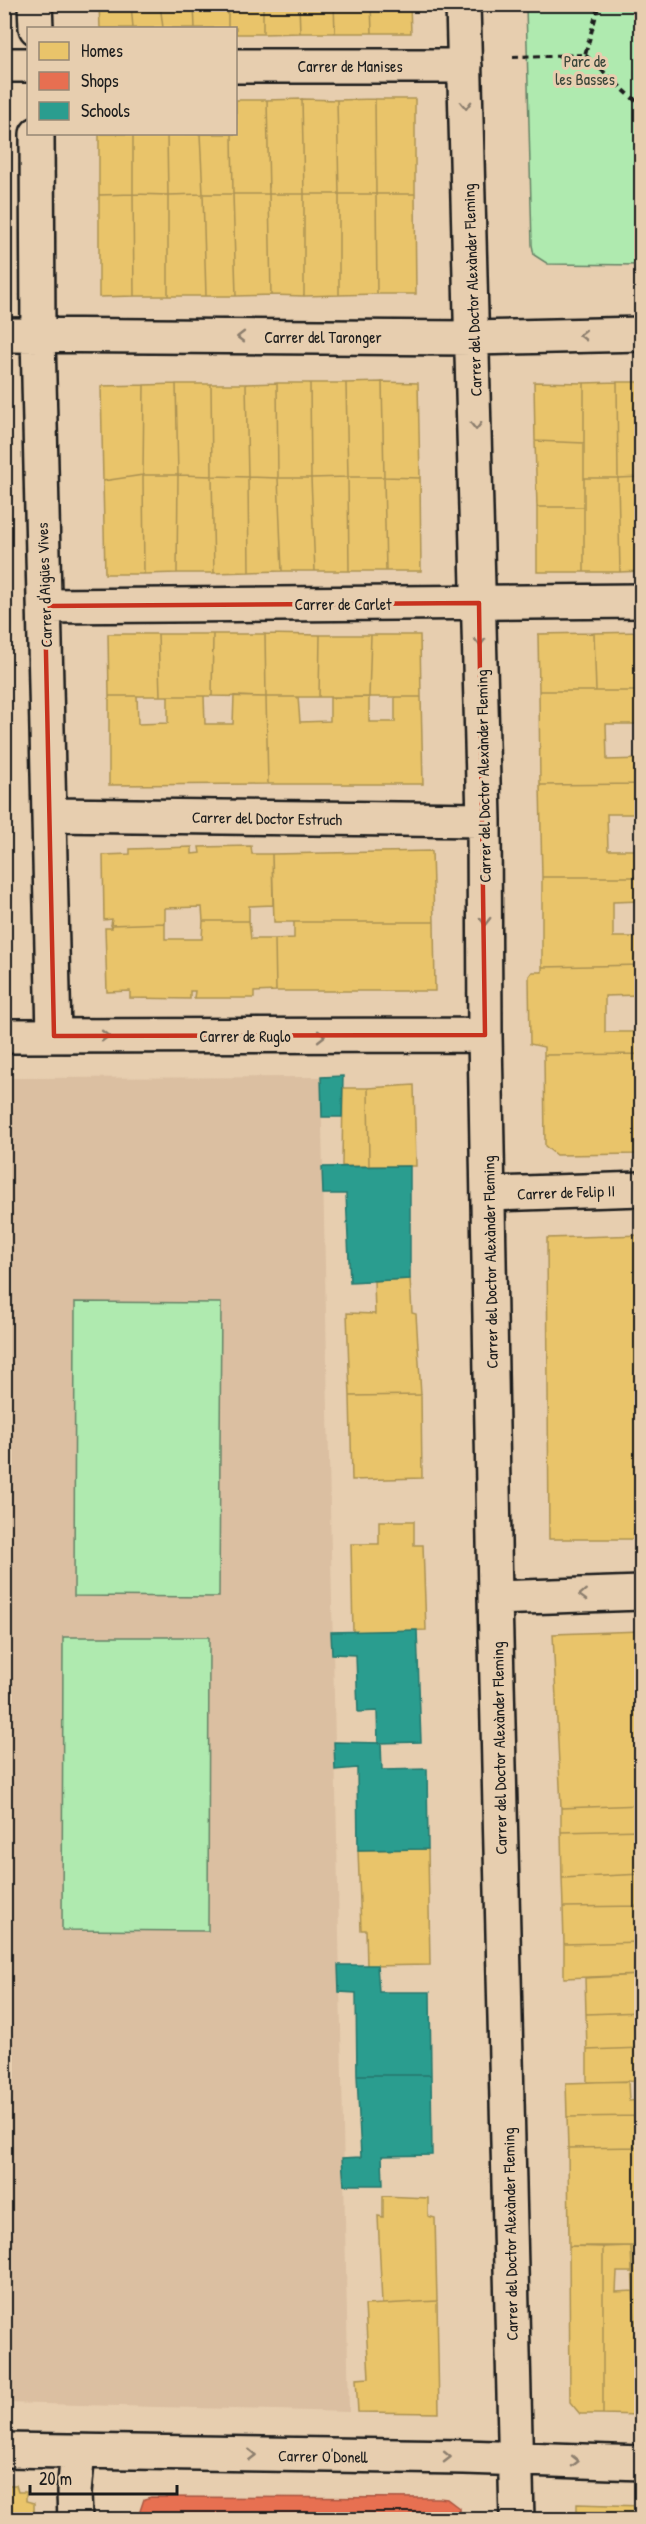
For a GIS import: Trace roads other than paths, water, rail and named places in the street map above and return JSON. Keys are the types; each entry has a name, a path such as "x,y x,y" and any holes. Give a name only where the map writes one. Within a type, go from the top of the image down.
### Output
{"street":[{"path":"35,4 36,27"},
{"name":"Carrer del Doctor Alexànder Fleming","path":"463,4 484,820 485,1035 490,1194 495,1598 517,2520"},
{"path":"4,65 27,65"},
{"name":"Carrer de Manises","path":"237,66 465,66"},
{"name":"Carrer d'Aigües Vives","path":"37,135 38,336 54,1036"},
{"name":"Carrer del Taronger","path":"4,335 472,338 642,334"},
{"name":"Carrer de Carlet","path":"45,606 642,601"},
{"name":"Carrer del Doctor Estruch","path":"50,815 484,820"},
{"name":"Carrer de Ruglo","path":"4,1036 485,1035"},
{"name":"Carrer de Felip II","path":"490,1194 642,1189"},
{"path":"495,1598 642,1593"},
{"name":"Carrer O'Donell","path":"4,2451 642,2463"},
{"path":"75,2520 74,2492 78,2453"}],"park label":[{"name":"Parc de les Basses","path":"585,70"}]}
